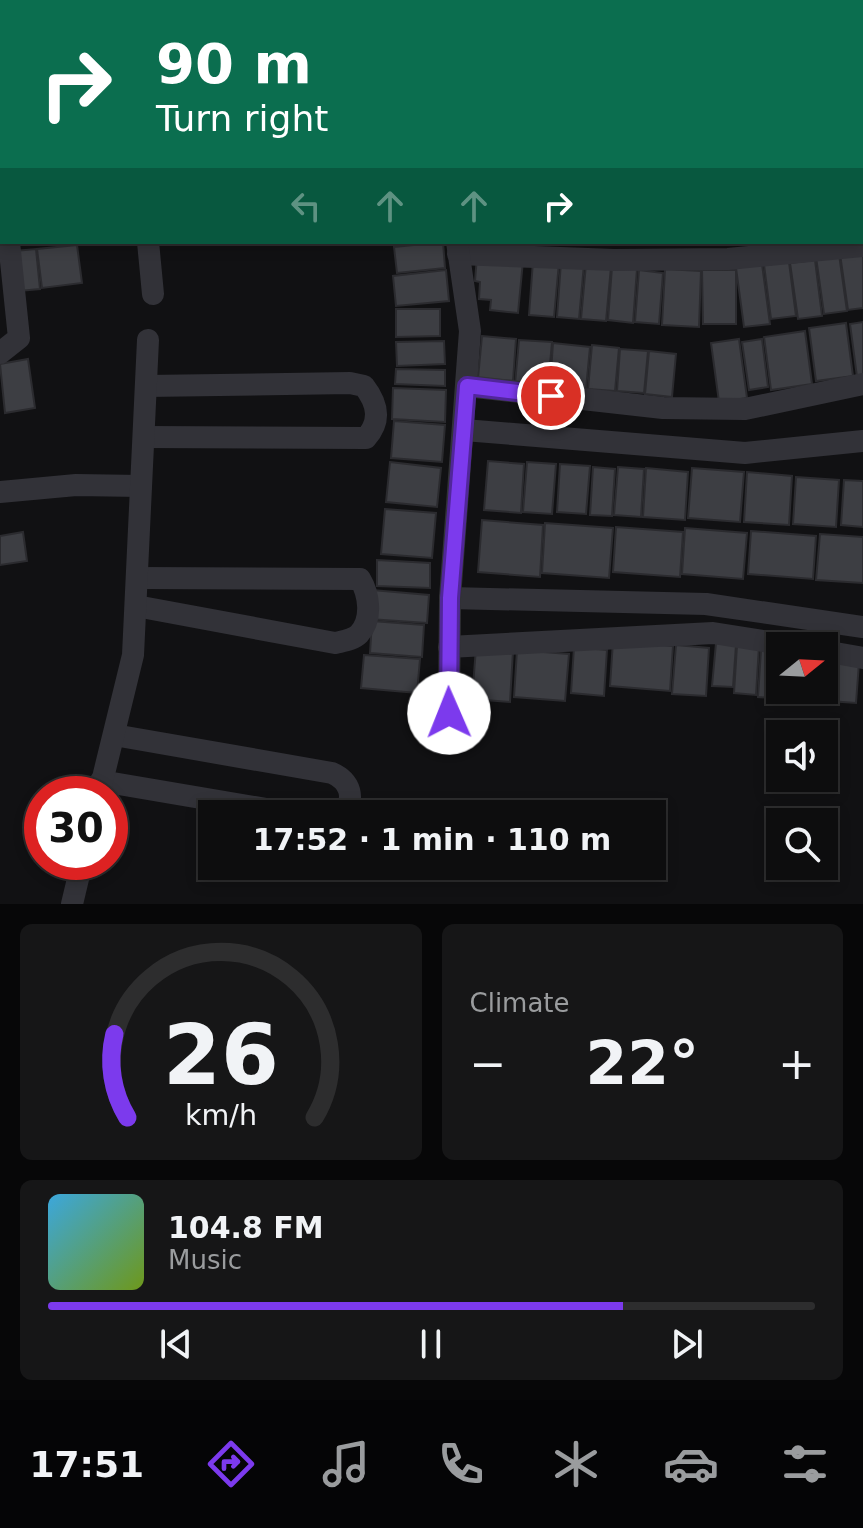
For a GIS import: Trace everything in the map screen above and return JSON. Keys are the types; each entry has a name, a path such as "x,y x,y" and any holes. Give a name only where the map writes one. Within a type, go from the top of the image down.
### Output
{"street":[{"path":"0,353 19,338 9,244"},
{"path":"148,244 153,294"},
{"path":"449,713 450,598 470,331 458,248 614,260 728,259 825,246 863,246"},
{"path":"103,776 133,655 148,340"},
{"path":"144,437 366,438 374,429 378,416 372,396 364,386 350,383 146,386"},
{"path":"467,386 663,408 745,409 863,384"},
{"path":"464,430 745,453 863,441"},
{"path":"0,492 76,485 141,486"},
{"path":"136,606 335,643 357,636 364,626 368,610 367,591 360,579 137,578"},
{"path":"450,598 718,605 863,627"},
{"path":"449,647 713,633 766,642"},
{"path":"838,654 863,658"},
{"path":"114,735 332,773 344,778 350,790 350,800"},
{"path":"128,792 198,801"},
{"path":"72,904 78,880"}],"building":[{"path":"443,244 445,268 397,273 394,247"},
{"path":"77,245 82,283 42,288 37,249"},
{"path":"36,249 40,289 19,291 14,251"},
{"path":"863,251 863,308 848,310 840,254"},
{"path":"839,254 847,311 824,314 816,257"},
{"path":"477,256 523,261 518,313 490,310 491,300 479,299 480,282 475,281"},
{"path":"815,260 822,316 798,319 790,263"},
{"path":"533,261 559,263 554,317 529,315"},
{"path":"561,262 584,264 579,319 557,317"},
{"path":"789,262 796,316 771,319 764,265"},
{"path":"586,264 611,267 606,321 581,319"},
{"path":"762,264 770,324 744,327 736,268"},
{"path":"612,267 637,269 633,323 608,320"},
{"path":"665,269 701,271 699,327 662,325"},
{"path":"446,270 449,301 396,306 393,276"},
{"path":"639,270 663,273 659,324 635,322"},
{"path":"702,270 736,270 736,324 703,324"},
{"path":"396,309 440,309 440,336 396,337"},
{"path":"863,322 863,376 857,377 850,324"},
{"path":"846,323 853,376 816,381 809,328"},
{"path":"805,331 812,384 771,390 764,337"},
{"path":"482,336 516,339 513,381 478,378"},
{"path":"739,339 747,398 719,402 711,343"},
{"path":"762,339 768,387 749,390 742,342"},
{"path":"519,340 552,342 548,387 515,384"},
{"path":"444,341 445,364 397,366 396,342"},
{"path":"553,343 590,347 586,389 550,386"},
{"path":"592,345 619,348 615,391 588,389"},
{"path":"620,349 648,351 644,393 617,391"},
{"path":"649,351 676,354 672,397 645,394"},
{"path":"28,359 35,408 5,413 0,364"},
{"path":"396,369 445,370 445,386 395,384"},
{"path":"393,388 446,390 445,422 392,419"},
{"path":"394,421 445,425 442,462 391,458"},
{"path":"488,461 524,464 521,513 484,510"},
{"path":"390,462 441,468 437,507 386,502"},
{"path":"527,462 556,464 552,514 523,512"},
{"path":"560,464 590,466 586,514 557,512"},
{"path":"593,467 615,469 612,516 590,515"},
{"path":"618,467 644,469 641,517 614,515"},
{"path":"646,468 688,472 685,520 643,517"},
{"path":"692,468 744,472 740,522 688,518"},
{"path":"747,472 792,476 789,525 744,522"},
{"path":"796,477 839,480 836,527 793,524"},
{"path":"844,480 863,481 863,527 841,525"},
{"path":"385,509 436,513 432,558 381,554"},
{"path":"482,520 543,525 540,577 478,572"},
{"path":"545,523 613,528 609,578 542,573"},
{"path":"616,527 683,532 680,577 613,572"},
{"path":"685,528 747,533 743,579 682,574"},
{"path":"751,531 816,536 813,579 748,574"},
{"path":"23,532 27,561 0,565 0,536"},
{"path":"820,534 863,537 863,583 816,580"},
{"path":"377,560 430,563 430,588 377,586"},
{"path":"372,590 429,595 427,623 369,619"},
{"path":"372,621 424,625 422,657 370,653"},
{"path":"613,641 673,646 670,691 610,686"},
{"path":"716,643 736,645 733,687 712,686"},
{"path":"676,645 709,648 706,696 672,694"},
{"path":"737,645 759,646 756,695 734,693"},
{"path":"574,647 607,650 604,696 571,693"},
{"path":"476,648 513,651 510,702 472,699"},
{"path":"517,650 569,654 565,701 514,697"},
{"path":"761,650 766,650 766,698 758,697"},
{"path":"364,655 420,659 417,693 361,688"},
{"path":"838,661 859,663 856,703 838,702"}],"route":[{"path":"449,713 450,598 467,386 551,396"}]}
